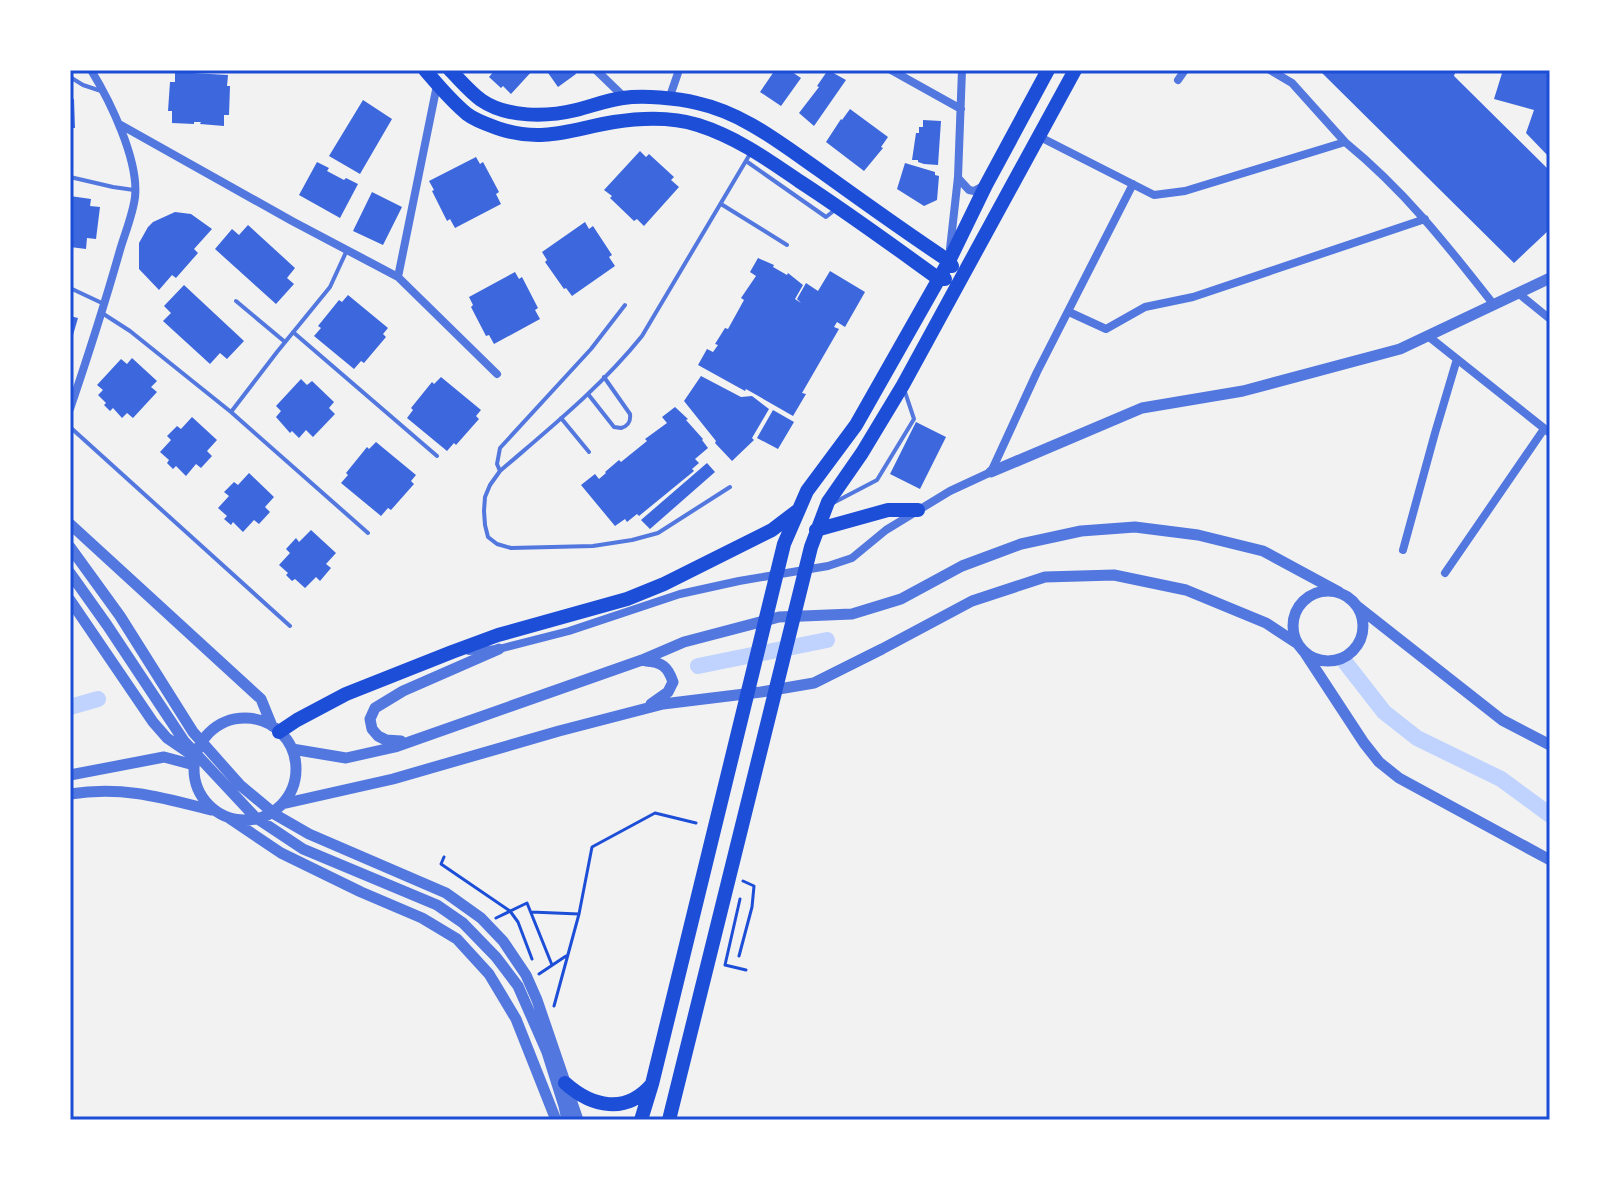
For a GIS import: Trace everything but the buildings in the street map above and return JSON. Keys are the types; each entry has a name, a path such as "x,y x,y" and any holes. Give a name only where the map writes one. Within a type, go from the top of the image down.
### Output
{"main road":[{"path":"425,70 469,116 513,133 540,136 613,122 644,120 697,125 747,146 749,156 838,206 939,279 962,280"},
{"path":"450,70 481,100 516,113 546,114 574,110 625,97 697,103 741,117 949,261 962,280"},
{"path":"641,1120 784,544 797,511 815,480 856,425 939,279 1048,70"},
{"path":"669,1120 816,530 837,487 862,453 903,385 1075,70"},
{"path":"816,530 888,510 918,510"},
{"path":"276,729 346,694 452,652 498,635 640,594 772,530 797,511"},
{"path":"565,1083 575,1092 606,1105 622,1104 643,1095 652,1084"}],"street":[{"path":"70,409 104,308 135,196 129,154 118,123 91,70"},
{"path":"596,70 625,97"},
{"path":"669,99 679,70"},
{"path":"891,70 961,109"},
{"path":"949,261 958,177 962,70"},
{"path":"1178,80 1185,70"},
{"path":"1270,70 1292,83 1345,142 1378,169 1425,219 1494,305"},
{"path":"398,277 437,85"},
{"path":"118,123 398,277 497,374"},
{"path":"1040,137 1154,195 1185,191 1345,142"},
{"path":"958,177 969,190 986,185"},
{"path":"991,472 1037,372 1133,184"},
{"path":"1069,312 1106,329 1145,307 1193,297 1425,219"},
{"path":"409,742 386,740 378,736 372,729 370,719 375,708 403,691 499,649 569,631 680,594 828,566 852,558 886,530 950,491 1142,408 1243,391 1400,349 1550,278"},
{"path":"1518,293 1550,319"},
{"path":"1428,336 1547,431 1445,573"},
{"path":"1403,550 1457,359"},
{"path":"70,524 261,699 276,729"},
{"path":"292,749 346,758 409,742 642,660 684,642 779,617 852,614 901,599 962,566 1021,544 1081,531 1135,527 1198,535 1263,551 1339,592 1502,720 1550,745"},
{"path":"70,547 120,616 193,732 240,785 276,815 309,834 446,893 486,923 503,941 526,975 537,1000 578,1120"},
{"path":"70,573 184,741 255,817 303,849 437,905 479,939 518,986 547,1052 567,1120"},
{"path":"282,804 393,779 663,704 814,683 972,601 1045,577 1114,575 1186,590 1266,623 1315,658 1326,661 1347,655 1361,638 1362,616 1357,606"},
{"path":"1339,592 1327,590 1304,599 1293,621 1293,633 1364,743 1379,762 1399,778 1550,860"},
{"path":"70,600 153,722 195,761"},
{"path":"452,652 499,649"},
{"path":"642,660 660,662 669,671 673,682 668,692 644,709"},
{"path":"215,811 204,801 194,773 201,742 226,721 242,718 259,720 276,729 292,749 296,763 291,792 271,813 243,820 229,818"},
{"path":"70,775 164,757 195,761"},
{"path":"70,794 123,791 154,795 215,811 281,853 422,918 457,939 489,974 516,1019 556,1120"}],"lane":[{"path":"70,77 103,91"},
{"path":"730,487 658,533 632,540 593,546 511,548 497,544 488,537 485,525 485,497 500,471 588,394 642,336 749,156"},
{"path":"70,177 134,190"},
{"path":"721,204 787,245"},
{"path":"231,412 330,287 347,250"},
{"path":"70,288 104,308 231,412 368,533"},
{"path":"236,301 285,342"},
{"path":"500,471 497,464 500,448 591,349 625,305"},
{"path":"293,332 437,456"},
{"path":"588,394 614,427 627,425 630,414 604,377"},
{"path":"826,507 877,480 914,419 903,385"},
{"path":"561,418 589,452"},
{"path":"70,427 290,626"}],"path":[{"path":"554,1008 579,914 592,847 655,813 696,823"},
{"path":"444,857 441,864 510,911 518,922 536,970"},
{"path":"729,874 754,886 752,907 739,956"},
{"path":"741,895 725,965 746,970"},
{"path":"486,923 527,903 552,965"},
{"path":"531,912 579,914"},
{"path":"546,949 551,942"},
{"path":"533,978 567,955"}],"waterway":[{"path":"698,666 827,640"},
{"path":"1345,662 1384,712 1417,738 1501,779 1550,815"},
{"path":"70,707 98,699"}]}
